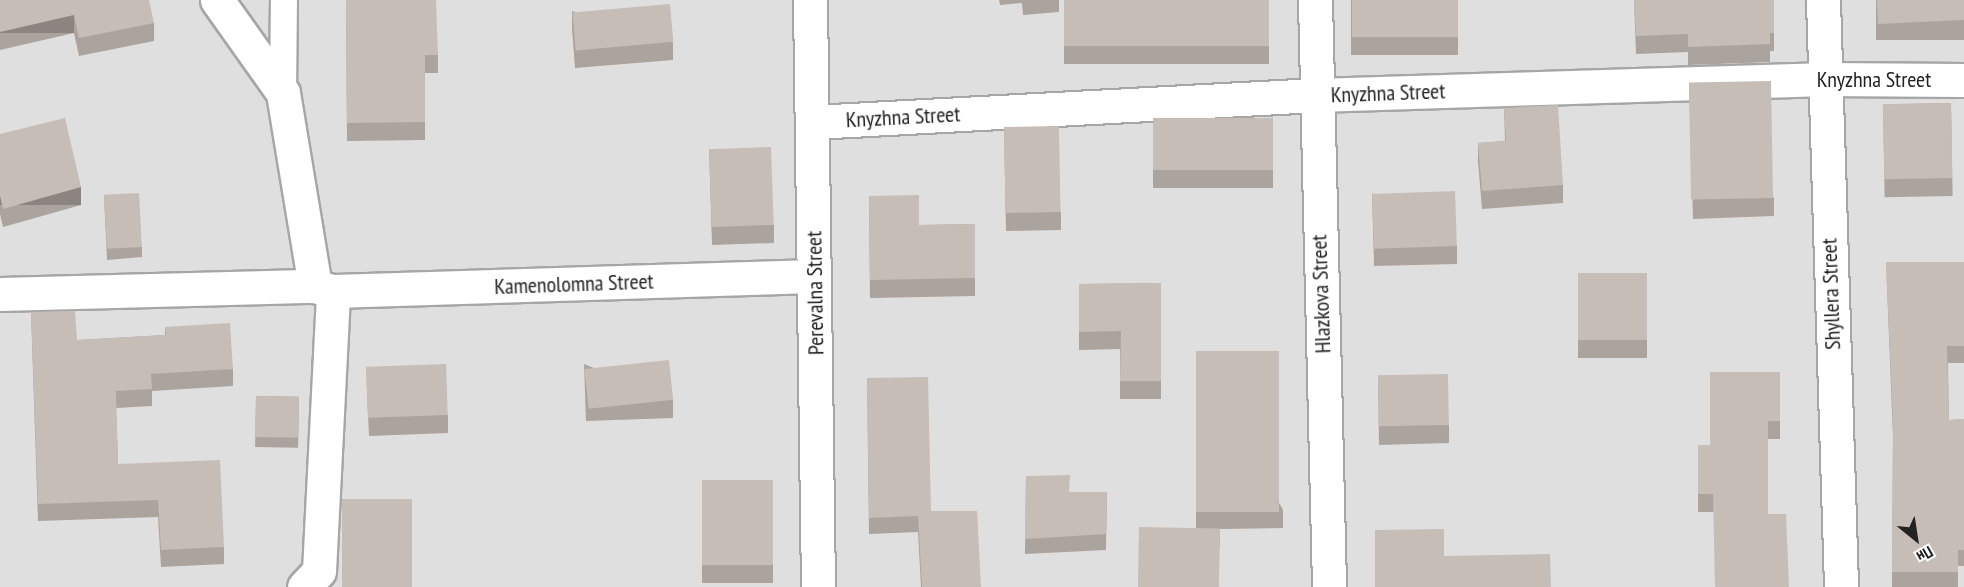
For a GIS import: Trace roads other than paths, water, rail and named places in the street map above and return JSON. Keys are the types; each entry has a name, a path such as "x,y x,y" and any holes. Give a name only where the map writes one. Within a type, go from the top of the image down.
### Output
{"street":[{"path":"217,0 283,93 324,288 319,571 304,587"},
{"name":"Perevalna Street","path":"810,0 818,587"},
{"name":"Hlazkova Street","path":"1315,0 1329,587"},
{"name":"Shyllera Street","path":"1823,0 1841,587"},
{"name":"Knyzhna Street","path":"813,122 1316,95 1824,80 1964,80"},
{"name":"Kamenolomna Street","path":"0,294 814,276"}],"lane":[{"path":"283,93 284,0"}]}
